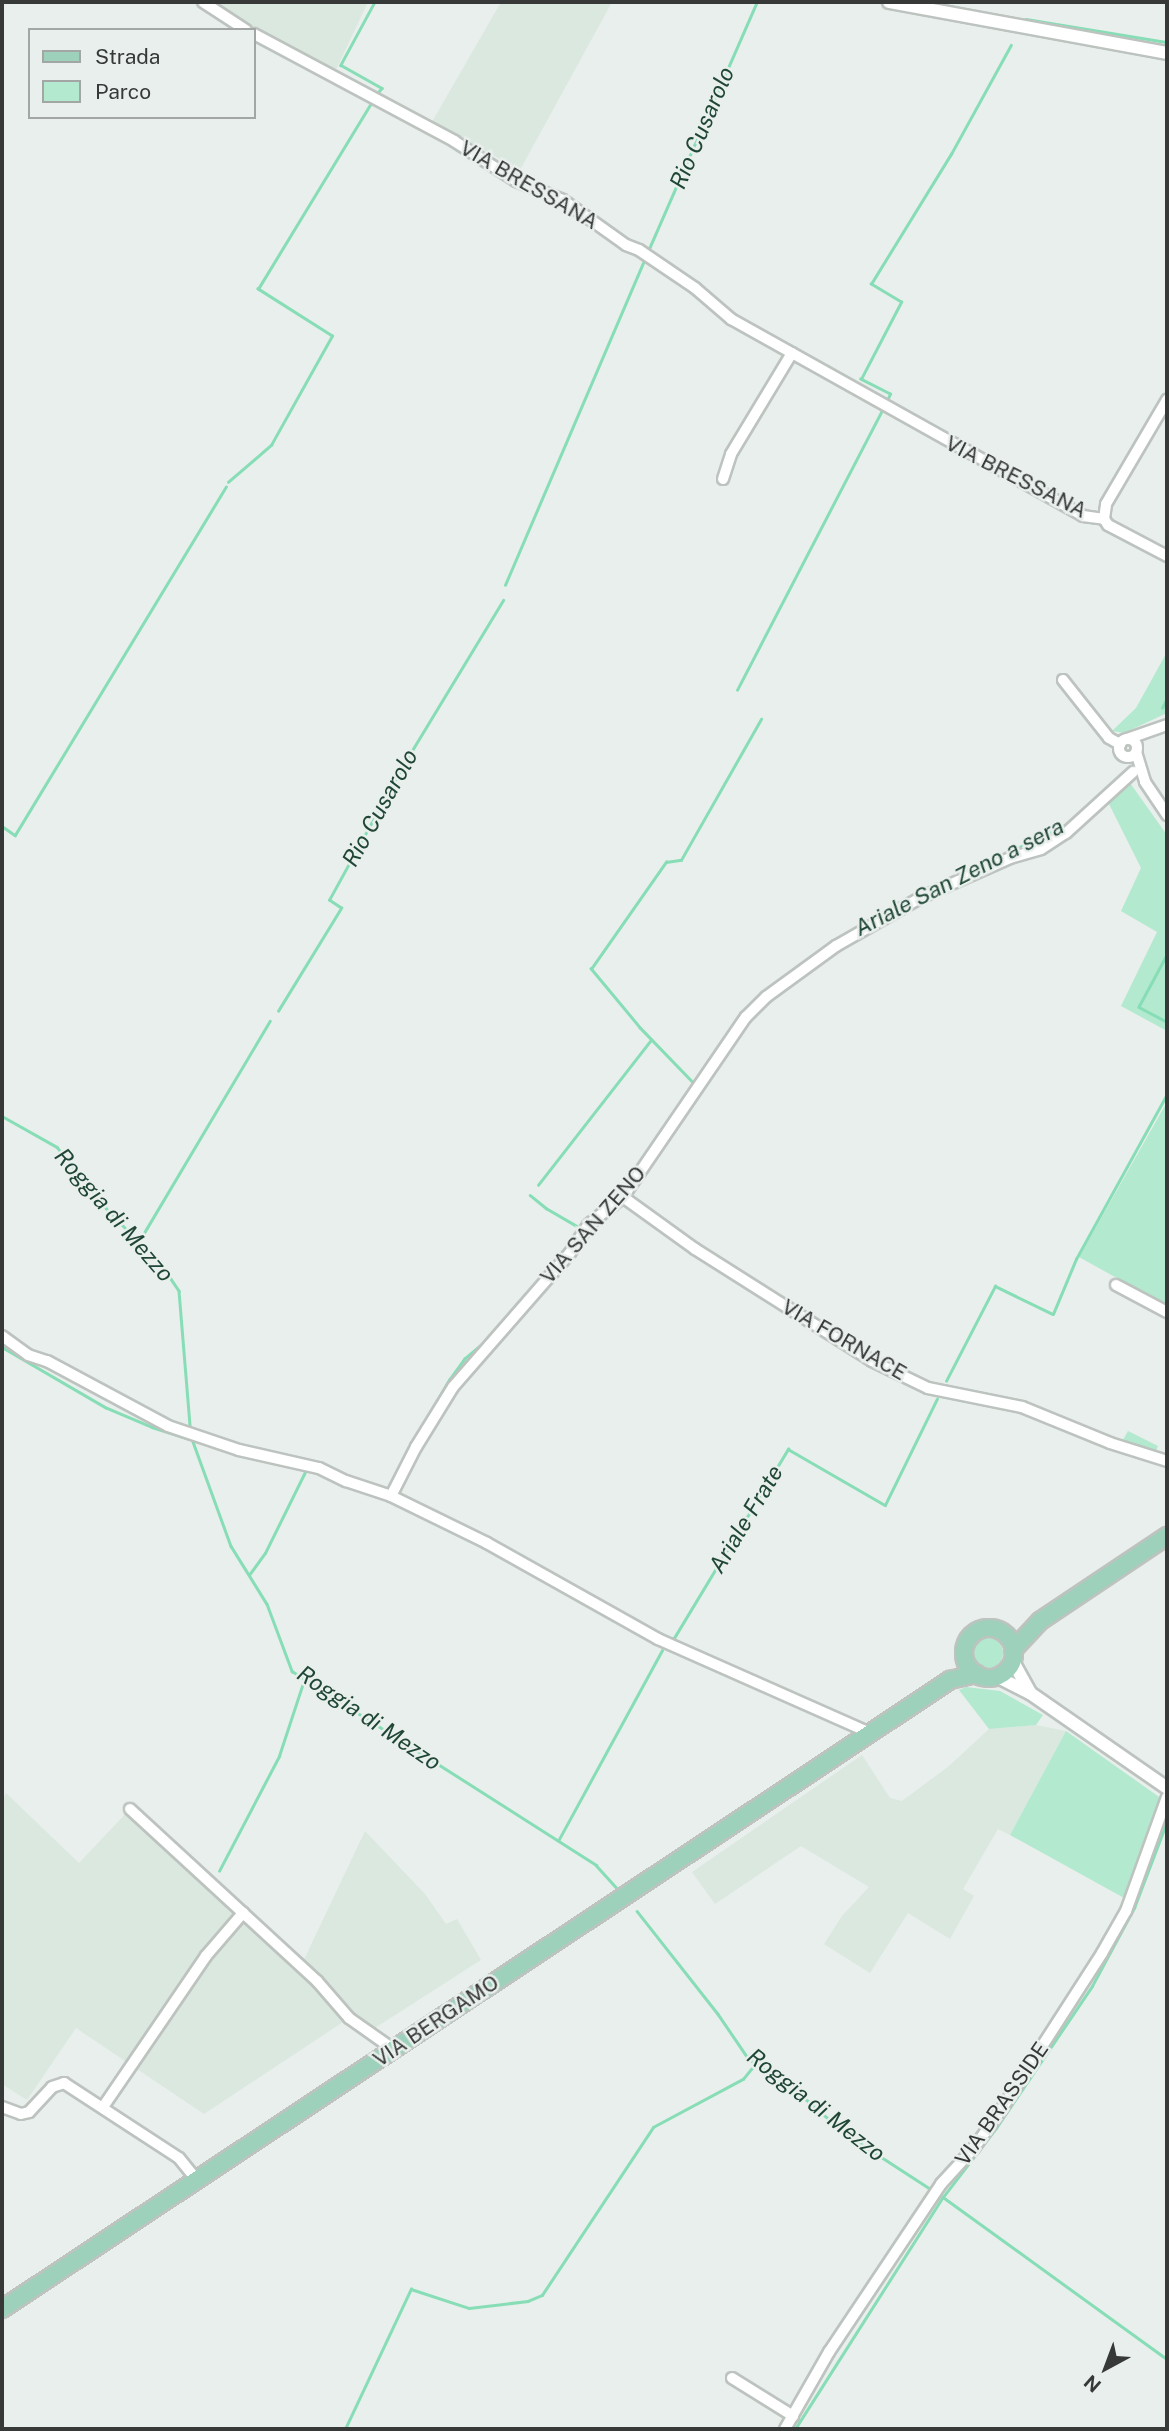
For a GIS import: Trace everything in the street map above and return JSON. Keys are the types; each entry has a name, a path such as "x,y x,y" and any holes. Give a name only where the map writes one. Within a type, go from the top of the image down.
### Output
{"main road":[{"path":"996,1676 1006,1670 1011,1649 1040,1621 1167,1536"},
{"name":"VIA BERGAMO","path":"950,1680 964,1656 966,1642 976,1631 992,1628 1011,1649"},
{"path":"964,1656 976,1674"},
{"name":"VIA BERGAMO","path":"2,2309 950,1680 976,1674 996,1676"}],"street":[{"path":"204,2 243,28"},
{"path":"889,2 1167,53"},
{"name":"VIA BRESSANA","path":"256,35 454,141 516,181 563,200 626,245 639,250 695,288 731,319 1083,516 1104,519 1108,525 1167,556"},
{"path":"723,479 731,454 792,353"},
{"path":"1104,519 1106,504 1167,400"},
{"path":"1063,680 1109,738 1136,743 1145,782"},
{"path":"1167,724 1123,741 1119,752 1133,772 1145,782 1167,815"},
{"path":"1125,758 1137,751 1154,730"},
{"name":"VIA SAN ZENO","path":"391,1496 416,1447 474,1359 489,1347 570,1253 588,1225 623,1197 746,1017 766,997 836,946 922,897 1010,858 1041,849 1066,833 1133,772"},
{"name":"VIA FORNACE","path":"623,1197 695,1249 872,1361 928,1388 1022,1407 1110,1443 1167,1461"},
{"path":"1116,1285 1167,1312"},
{"path":"2,1336 28,1355 47,1361 168,1426 239,1450 319,1468 356,1485 391,1496 487,1543 658,1639 870,1733"},
{"path":"1011,1649 1030,1693"},
{"path":"996,1676 1030,1693 1167,1788"},
{"name":"VIA BRASSIDE","path":"785,2429 829,2352 896,2251 941,2184 959,2167 987,2129 1102,1953 1126,1911 1167,1797"},
{"path":"130,1809 317,1981 349,2018 393,2049"},
{"path":"103,2107 206,1956 243,1913"},
{"path":"2,2107 21,2114 29,2112 52,2087 64,2083 178,2158 197,2180"},
{"path":"732,2378 793,2416"}],"shaded area":[{"path":"211,2 368,2 335,72 265,37 256,31 256,28 251,28"},
{"path":"501,2 612,2 520,170 432,122"},
{"path":"1036,1725 1066,1731 1010,1835 998,1829 963,1889 974,1896 950,1939 908,1913 870,1973 824,1944 842,1916 869,1887 801,1846 715,1904 692,1872 862,1755 890,1798 902,1801 949,1766 989,1729"},
{"path":"6,1793 79,1863 130,1809 301,1966 365,1831 425,1894 446,1924 457,1919 481,1960 367,2033 349,2018 204,2114 76,2028 27,2100 2,2084 2,1800"}],"green space":[{"path":"1167,652 1167,713 1124,733 1112,731 1136,708"},
{"path":"1130,783 1167,835 1167,1031 1121,1006 1157,932 1121,911 1141,868 1107,800"},
{"path":"1167,1102 1167,1306 1079,1257"},
{"path":"1128,1431 1158,1446 1156,1451 1123,1440"},
{"path":"988,1638 999,1642 1003,1653 999,1664 988,1668 977,1664 973,1653 977,1642"},
{"path":"966,1687 1000,1691 1043,1715 1036,1725 989,1729 959,1690"},
{"path":"1066,1731 1162,1799 1126,1899 1010,1835"}],"waterway":[{"path":"375,2 341,65 382,88 379,92"},
{"name":"Rio Cusarolo","path":"648,251 757,2"},
{"path":"1026,19 1167,42"},
{"path":"886,402 890,394 861,379 901,302 871,284 951,154 1011,45"},
{"path":"228,482 271,445 332,336 258,289 371,103"},
{"name":"Rio Cusarolo","path":"505,585 643,263"},
{"path":"737,690 883,408"},
{"path":"2,826 15,835 226,487"},
{"name":"Rio Cusarolo","path":"278,1011 341,908 329,900 402,767 503,600"},
{"name":"Ariale San Zeno a sera","path":"1162,708 1167,698"},
{"path":"696,1082 694,1084 640,1028 591,969 666,862 681,860 761,719"},
{"name":"Ariale San Zeno a sera","path":"999,857 1071,822"},
{"name":"Ariale San Zeno a sera","path":"837,940 904,901"},
{"name":"Ariale Frate","path":"1167,955 1139,1007 1167,1022"},
{"name":"Rio Cusarolo","path":"138,1243 270,1021"},
{"path":"538,1185 651,1040"},
{"name":"Ariale Frate","path":"946,1381 995,1286 1053,1314 1076,1259 1167,1094"},
{"name":"Roggia di Mezzo","path":"2,1116 57,1147 106,1208 163,1267 179,1291 190,1426"},
{"path":"530,1195 546,1208 582,1229"},
{"path":"412,1444 464,1359 489,1338"},
{"path":"2,1347 107,1408 189,1439"},
{"name":"Ariale Frate","path":"669,1638 674,1638 788,1449 885,1505 937,1399"},
{"name":"Roggia di Mezzo","path":"192,1439 231,1546 267,1604 292,1671 596,1865 617,1888"},
{"path":"249,1575 265,1553 306,1470"},
{"name":"Ariale Frate","path":"558,1841 662,1650"},
{"path":"219,1871 279,1756 304,1680"},
{"path":"795,2429 943,2197 996,2128 1092,1986 1134,1908 1167,1821"},
{"name":"Roggia di Mezzo","path":"637,1911 718,2014 748,2058 808,2101 846,2134 929,2188"},
{"path":"345,2429 411,2289 469,2308 528,2301 542,2295 653,2127 743,2079 756,2063"},
{"name":"Roggia di Mezzo","path":"943,2197 1167,2359"}]}
